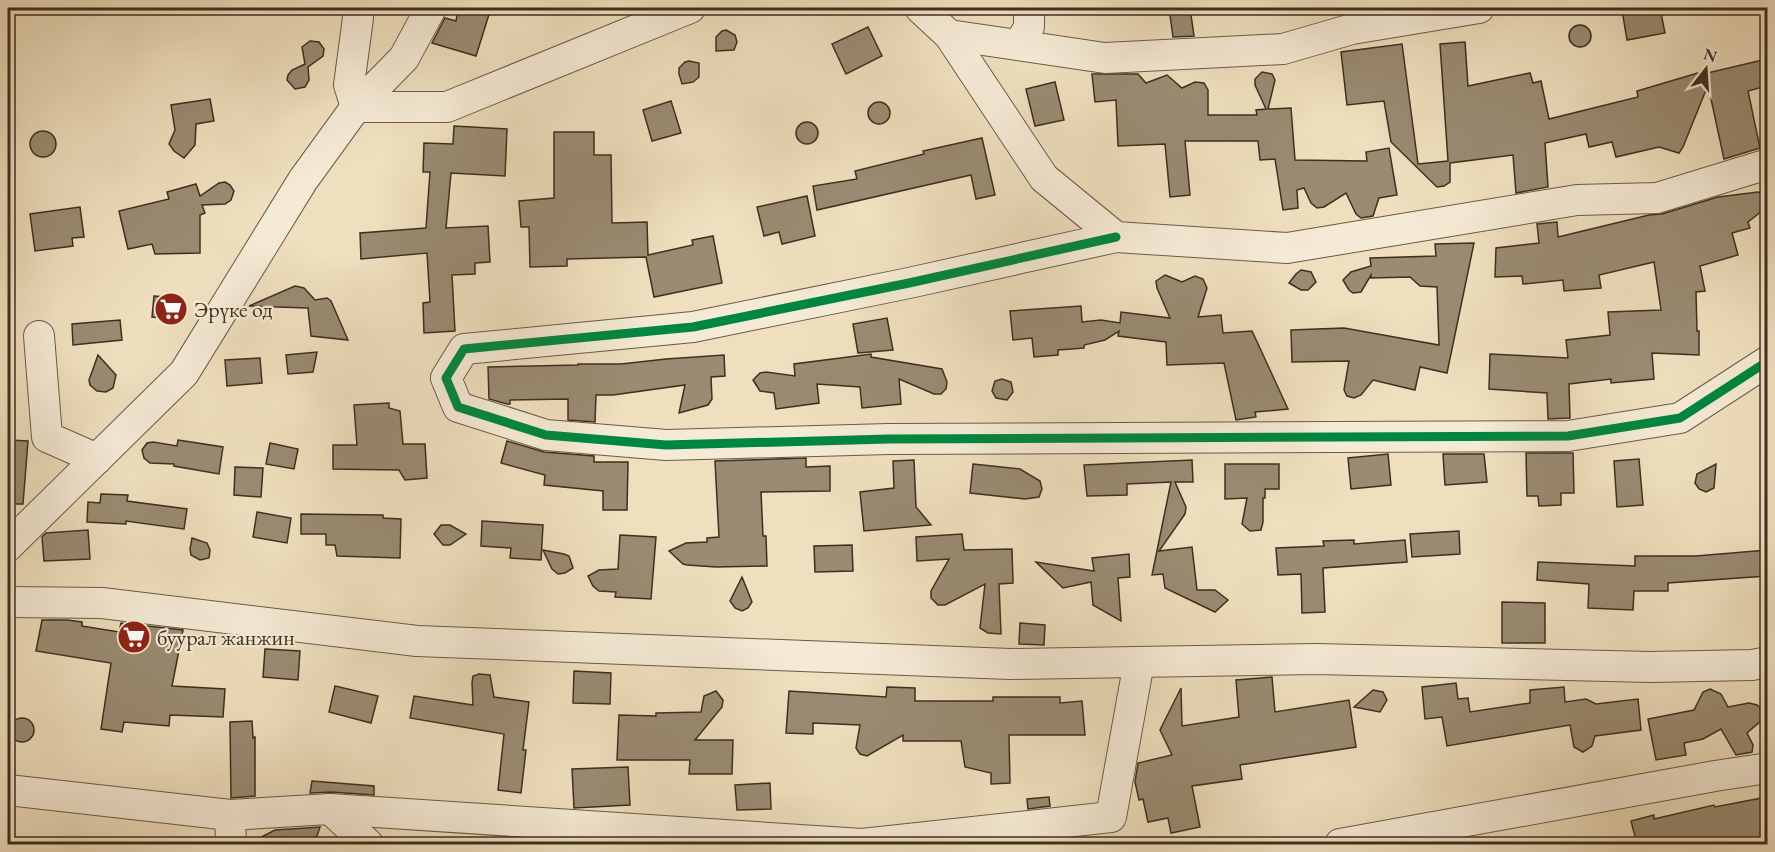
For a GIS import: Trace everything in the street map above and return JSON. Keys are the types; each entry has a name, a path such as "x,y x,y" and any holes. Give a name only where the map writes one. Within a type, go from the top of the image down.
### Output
{"street":[{"path":"356,107 349,85 358,18 357,8"},
{"path":"8,546 184,373 303,180 356,107 404,58 431,8"},
{"path":"356,107 447,107 690,8"},
{"path":"920,8 949,35 1044,178 1116,237"},
{"path":"1019,45 1029,27 1029,8"},
{"path":"949,35 1105,58 1283,49 1352,29 1479,8"},
{"path":"1767,164 1657,198 1577,200 1287,248 1116,237 909,283 693,327 464,349 446,378 458,407 546,435 666,445 901,439 1568,436 1680,418 1767,361"},
{"path":"39,336 47,437 97,459"},
{"path":"8,602 102,603 417,641 1010,664 1316,659 1650,667 1752,665 1767,662"},
{"path":"8,790 230,815 330,809 862,844 1111,817 1139,662"},
{"path":"1340,844 1767,768"},
{"path":"330,809 368,844"},
{"path":"230,815 231,844"}],"building":[{"path":"458,8 491,8 476,56 432,43 445,18 456,21"},
{"path":"1169,8 1190,8 1194,36 1173,37"},
{"path":"1660,8 1665,33 1627,40 1622,10"},
{"path":"1580,25 1588,28 1591,36 1588,44 1580,47 1572,44 1569,36 1572,28"},
{"path":"868,27 882,56 846,74 832,44"},
{"path":"726,30 735,35 737,42 734,50 716,51 716,37"},
{"path":"310,41 319,42 324,49 323,56 308,67 309,80 305,87 295,89 287,80 288,75 292,70 305,64 302,47"},
{"path":"1465,42 1468,86 1530,73 1533,83 1541,81 1549,119 1638,97 1637,91 1698,73 1699,75 1767,59 1767,86 1748,91 1760,148 1724,159 1708,85 1679,153 1659,147 1616,157 1612,142 1589,147 1586,134 1545,143 1548,187 1516,193 1513,155 1450,163 1450,182 1437,187 1391,142 1384,101 1347,105 1341,52 1402,44 1418,164 1448,161 1440,44"},
{"path":"689,61 699,63 699,77 693,82 682,84 679,68"},
{"path":"1262,72 1272,74 1275,80 1268,109 1291,108 1295,160 1367,161 1366,152 1389,148 1397,195 1379,198 1373,216 1361,218 1356,214 1346,193 1324,207 1317,208 1311,203 1304,188 1297,190 1298,208 1283,210 1275,159 1260,160 1258,141 1185,141 1190,195 1170,197 1165,144 1118,146 1116,100 1095,102 1092,74 1138,74 1146,83 1167,75 1182,88 1195,82 1204,83 1208,90 1208,115 1257,115 1256,110 1266,109 1255,85 1255,79"},
{"path":"1055,82 1064,120 1035,126 1026,89"},
{"path":"210,99 214,121 196,124 195,145 184,158 169,144 175,130 171,105"},
{"path":"671,101 681,133 652,141 643,110"},
{"path":"879,102 889,109 890,113 883,123 879,124 869,117 868,113 875,103"},
{"path":"807,122 815,125 818,133 815,141 807,144 799,141 796,133 799,125"},
{"path":"454,126 507,129 505,176 451,173 446,228 488,226 490,262 475,263 475,274 452,275 455,331 424,333 423,303 430,302 427,253 361,259 360,233 426,228 430,172 423,172 424,143 453,144"},
{"path":"43,131 52,135 56,144 52,153 43,157 34,153 30,144 34,135"},
{"path":"554,132 594,132 594,155 611,155 612,223 647,222 648,255 693,245 692,240 713,236 722,283 654,297 646,257 567,259 567,266 530,267 529,227 521,227 519,201 554,198"},
{"path":"982,138 995,195 976,199 971,175 817,210 813,186 857,179 855,171 924,154 923,151"},
{"path":"225,182 234,191 231,200 225,204 202,205 205,213 200,215 200,253 155,254 152,244 128,249 119,211 169,199 167,192 196,184 200,196 219,183"},
{"path":"1758,192 1766,196 1767,207 1748,222 1750,228 1732,233 1738,255 1700,266 1705,291 1696,292 1699,355 1652,353 1654,379 1611,383 1611,379 1569,384 1570,418 1548,419 1547,393 1489,389 1490,354 1568,358 1566,340 1610,335 1608,312 1661,310 1654,262 1599,275 1601,288 1564,291 1563,280 1523,284 1522,276 1495,277 1496,248 1539,243 1537,224 1557,222 1558,237 1649,215 1662,214 1718,197"},
{"path":"807,196 815,236 782,244 779,232 764,236 757,207"},
{"path":"80,207 84,237 72,238 73,246 35,251 30,214"},
{"path":"1474,243 1447,373 1420,367 1415,390 1373,380 1361,395 1354,398 1347,396 1344,390 1349,361 1292,362 1291,330 1344,328 1439,345 1437,287 1420,286 1410,277 1371,278 1371,275 1361,292 1353,293 1343,280 1351,272 1371,266 1370,258 1436,256 1435,244"},
{"path":"1301,270 1311,272 1316,282 1308,290 1301,290 1289,283"},
{"path":"1165,275 1182,282 1195,276 1203,279 1207,288 1198,317 1221,315 1223,333 1252,331 1288,409 1255,412 1256,417 1236,420 1224,363 1167,365 1166,342 1118,336 1119,331 1105,340 1084,345 1084,348 1058,350 1058,355 1034,357 1032,338 1013,340 1010,311 1081,306 1082,322 1101,320 1120,323 1121,312 1170,318 1156,281"},
{"path":"295,286 304,288 315,300 327,298 331,301 348,340 311,336 308,308 249,306"},
{"path":"154,296 180,298 179,319 152,317"},
{"path":"887,318 893,350 858,353 853,324"},
{"path":"120,320 122,340 73,345 72,324"},
{"path":"317,352 313,372 288,374 286,355"},
{"path":"871,354 871,357 942,369 947,382 946,389 941,394 934,394 899,379 901,404 862,408 860,387 817,384 819,403 776,409 774,393 760,391 753,380 760,373 766,372 795,376 794,364"},
{"path":"98,355 116,375 113,388 106,392 97,391 90,385 89,380"},
{"path":"724,355 725,376 711,377 712,399 708,405 679,413 685,385 613,395 596,395 595,422 568,420 568,399 510,400 510,404 507,404 489,399 488,367 621,364"},
{"path":"260,358 262,383 227,386 225,360"},
{"path":"1002,379 1011,382 1013,392 1007,400 996,398 992,391 995,381"},
{"path":"389,403 389,408 400,411 403,444 425,444 427,478 405,480 399,470 333,469 333,445 357,445 354,405"},
{"path":"8,440 28,441 23,504 8,504"},
{"path":"178,440 223,447 219,474 174,466 174,464 150,463 144,458 142,450 147,443 177,446"},
{"path":"507,441 544,452 594,456 594,462 628,462 627,510 603,510 603,491 544,485 545,475 501,463"},
{"path":"270,443 298,449 294,469 266,464"},
{"path":"1526,453 1573,453 1574,493 1561,493 1561,505 1539,506 1538,496 1527,496"},
{"path":"1388,454 1391,485 1351,489 1348,458"},
{"path":"1443,454 1484,454 1487,482 1445,485"},
{"path":"806,458 806,467 830,466 830,491 761,492 767,566 687,565 669,551 686,543 707,542 707,538 719,537 715,461"},
{"path":"1639,459 1643,505 1617,507 1614,461"},
{"path":"914,460 916,507 931,525 864,531 860,492 894,488 893,461"},
{"path":"1192,460 1193,482 1175,482 1186,507 1185,514 1159,551 1192,547 1197,590 1215,590 1228,600 1215,612 1165,588 1163,574 1152,575 1171,482 1127,484 1127,495 1087,496 1084,465"},
{"path":"973,464 1020,469 1040,481 1042,489 1039,497 1025,499 970,493"},
{"path":"1225,464 1279,464 1279,489 1265,489 1261,530 1250,531 1242,524 1247,498 1225,499"},
{"path":"1716,464 1714,488 1706,492 1699,489 1695,483 1697,474"},
{"path":"235,467 263,468 261,497 234,495"},
{"path":"101,494 128,495 127,501 187,509 184,529 126,521 126,524 87,522 88,502 100,503"},
{"path":"257,512 291,518 287,543 253,537"},
{"path":"301,514 383,515 383,518 401,519 400,558 337,556 335,545 326,545 326,534 301,534"},
{"path":"482,521 543,525 541,560 510,558 511,548 481,546"},
{"path":"441,525 450,525 466,534 450,545 443,545 434,534"},
{"path":"88,530 90,559 44,561 42,537 46,533"},
{"path":"1459,531 1460,554 1412,557 1410,534"},
{"path":"962,534 964,550 1012,549 1013,583 999,584 1001,634 988,633 980,628 985,584 945,605 938,605 931,598 931,591 949,559 917,561 916,537"},
{"path":"620,535 656,537 651,599 615,597 616,592 599,591 593,586 588,576 599,570 618,569"},
{"path":"192,538 207,543 210,550 209,558 200,560 191,555"},
{"path":"1354,540 1354,544 1405,540 1407,562 1323,568 1325,612 1302,613 1301,574 1278,575 1276,548 1324,546 1323,541"},
{"path":"852,545 853,571 815,572 814,546"},
{"path":"543,550 569,556 573,568 558,574 552,569"},
{"path":"1767,550 1767,576 1668,583 1668,591 1634,591 1633,610 1588,608 1589,584 1537,580 1538,562 1635,566 1635,556 1696,556"},
{"path":"1129,554 1130,577 1118,578 1121,621 1093,605 1091,582 1063,588 1036,562 1094,571 1092,558"},
{"path":"742,577 752,602 742,611 735,608 730,601"},
{"path":"1502,602 1545,603 1545,643 1502,643"},
{"path":"42,620 82,622 82,626 119,632 121,623 183,630 172,686 225,689 223,717 170,715 169,726 124,722 122,732 101,729 111,663 36,651"},
{"path":"1020,623 1045,625 1044,645 1019,644"},
{"path":"265,649 300,651 298,680 263,677"},
{"path":"574,671 611,673 610,704 573,703"},
{"path":"490,675 494,697 529,702 521,793 498,790 504,734 410,718 414,696 473,705 473,676"},
{"path":"1272,677 1275,712 1349,700 1356,747 1240,765 1242,779 1192,786 1200,827 1171,833 1168,818 1148,822 1143,799 1139,800 1135,782 1138,763 1172,755 1160,730 1181,688 1182,726 1239,717 1236,680"},
{"path":"1456,683 1458,699 1468,698 1470,712 1530,703 1530,690 1564,687 1565,702 1586,699 1596,704 1638,699 1641,730 1595,736 1592,746 1583,752 1574,747 1570,725 1447,746 1442,717 1425,719 1422,687"},
{"path":"335,686 378,696 371,723 329,712"},
{"path":"887,687 915,688 915,701 993,701 993,697 1060,697 1060,703 1082,701 1085,735 1009,735 1010,783 991,784 991,773 965,767 961,741 903,741 903,735 867,756 860,754 856,748 860,725 813,723 813,734 786,733 789,691 886,697"},
{"path":"1710,689 1721,694 1728,707 1749,703 1760,708 1762,720 1747,733 1753,745 1752,752 1736,755 1721,729 1703,739 1684,743 1686,755 1656,760 1648,719 1694,710 1703,692"},
{"path":"1373,690 1383,692 1387,700 1380,712 1354,707"},
{"path":"716,691 723,700 722,707 695,740 733,740 732,774 689,774 690,760 617,760 619,715 656,716 656,713 701,712 704,696"},
{"path":"22,718 30,722 34,730 30,738 22,742 14,738 10,730 14,722"},
{"path":"252,721 253,738 255,737 255,796 231,798 230,722"},
{"path":"628,767 630,805 574,808 572,769"},
{"path":"312,781 374,786 374,795 310,793"},
{"path":"770,783 771,809 737,810 735,785"},
{"path":"1049,797 1050,806 1028,809 1027,799"},
{"path":"1767,797 1767,844 1637,844 1631,821 1654,815 1654,819 1714,805 1715,807"},
{"path":"320,827 317,836 305,844 248,844 275,830"}],"cycle path":[{"path":"1116,237 909,283 693,327 464,349 446,378 458,407 546,435 666,445 889,439 1568,436 1680,418 1768,361"}],"place":[{"name":"Эрүке од","path":"171,309"},
{"name":"буурал жанжин","path":"134,637"}]}
